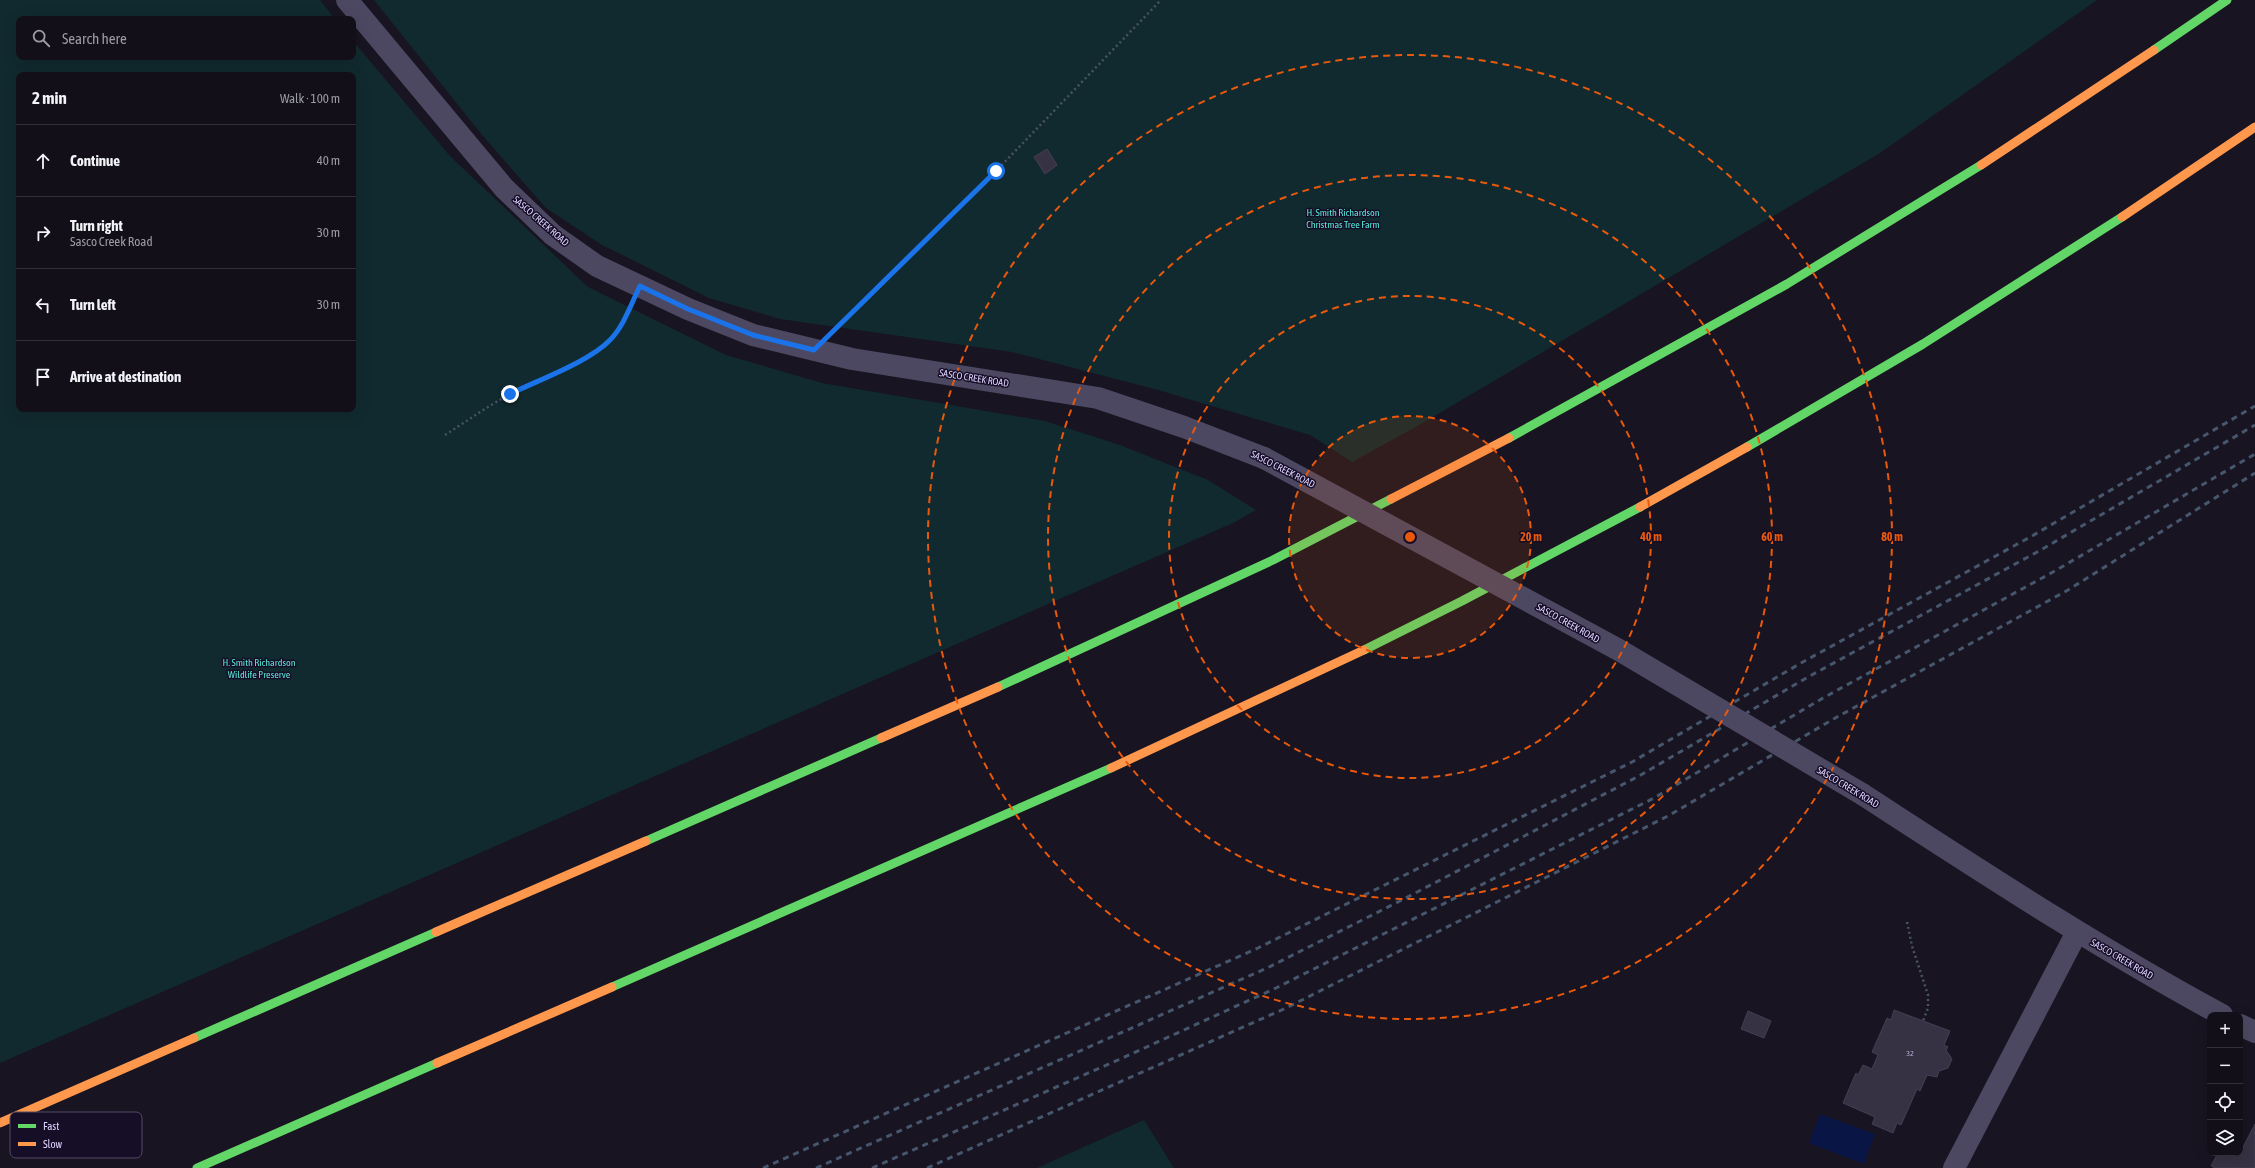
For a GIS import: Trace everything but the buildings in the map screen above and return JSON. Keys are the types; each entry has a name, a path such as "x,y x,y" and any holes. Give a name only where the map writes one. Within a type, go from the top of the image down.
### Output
{"highway":[{"path":"25,1112 1007,683 1280,557 1532,426 1787,284 1913,208 2035,130 2227,0"},
{"path":"197,1168 1105,770 1342,661 1468,598 1602,529 1857,384 2105,228 2255,127"},
{"path":"0,1123 10,1119"}],"street":[{"name":"SASCO CREEK ROAD","path":"347,0 504,188 553,235 597,266 688,309 753,335 852,359 1098,398 1184,427 1264,458 1619,650 1862,794 2142,972 2216,1012"},
{"path":"1954,1168 2077,932"},
{"path":"2243,1026 2255,1032"}],"path":[{"path":"814,350 996,171 1161,0"},
{"path":"446,435 510,394 587,357 610,341 622,323 640,286"},
{"path":"1907,922 1912,946 1928,995 1928,1008 1923,1021"}],"green space":[{"name":"H. Smith Richardson Wildlife Preserve","path":"0,0 320,0 333,16 16,16 16,60 356,60 356,45 450,156 588,287 726,355 822,383 1045,421 1120,445 1208,480 1256,510 1233,523 0,1063"},
{"name":"H. Smith Richardson Christmas Tree Farm","path":"374,0 2097,0 1880,153 1421,424 1352,462 1310,435 1158,390 1012,352 780,319 709,298 602,245 546,208 482,135"},
{"path":"1144,1120 1174,1168 1037,1168"}],"shaded area":[{"path":"1820,1114 1875,1134 1864,1164 1809,1143"}],"railway":[{"path":"763,1168 1258,948 1632,762 1801,663 2032,536 2255,406"},
{"path":"816,1168 1267,968 1400,901 1639,776 1808,677 2039,551 2255,425"},
{"path":"872,1168 1118,1060 1276,988 1654,798 1823,698 2053,572 2255,454"},
{"path":"927,1168 1286,1008 1668,816 1837,717 2068,590 2255,473"}],"traffic: fast":[{"path":"2154,50 2227,0"},
{"path":"1509,438 1787,284 1981,165"},
{"path":"1747,447 1923,344 2122,217"},
{"path":"998,687 1273,560 1391,499"},
{"path":"1364,650 1462,601 1640,507"},
{"path":"646,841 881,738"},
{"path":"612,987 1111,768"},
{"path":"194,1038 436,932"},
{"path":"197,1168 437,1063"}],"traffic: slow":[{"path":"1981,165 2154,50"},
{"path":"2122,217 2255,127"},
{"path":"1391,499 1509,438"},
{"path":"1640,507 1747,447"},
{"path":"1111,768 1364,650"},
{"path":"881,738 998,687"},
{"path":"436,932 646,841"},
{"path":"437,1063 612,987"},
{"path":"25,1112 194,1038"},
{"path":"0,1123 10,1119"}],"route":[{"path":"510,394 587,357 610,341 622,323 640,286 688,309 753,335 814,350 996,171"}]}
